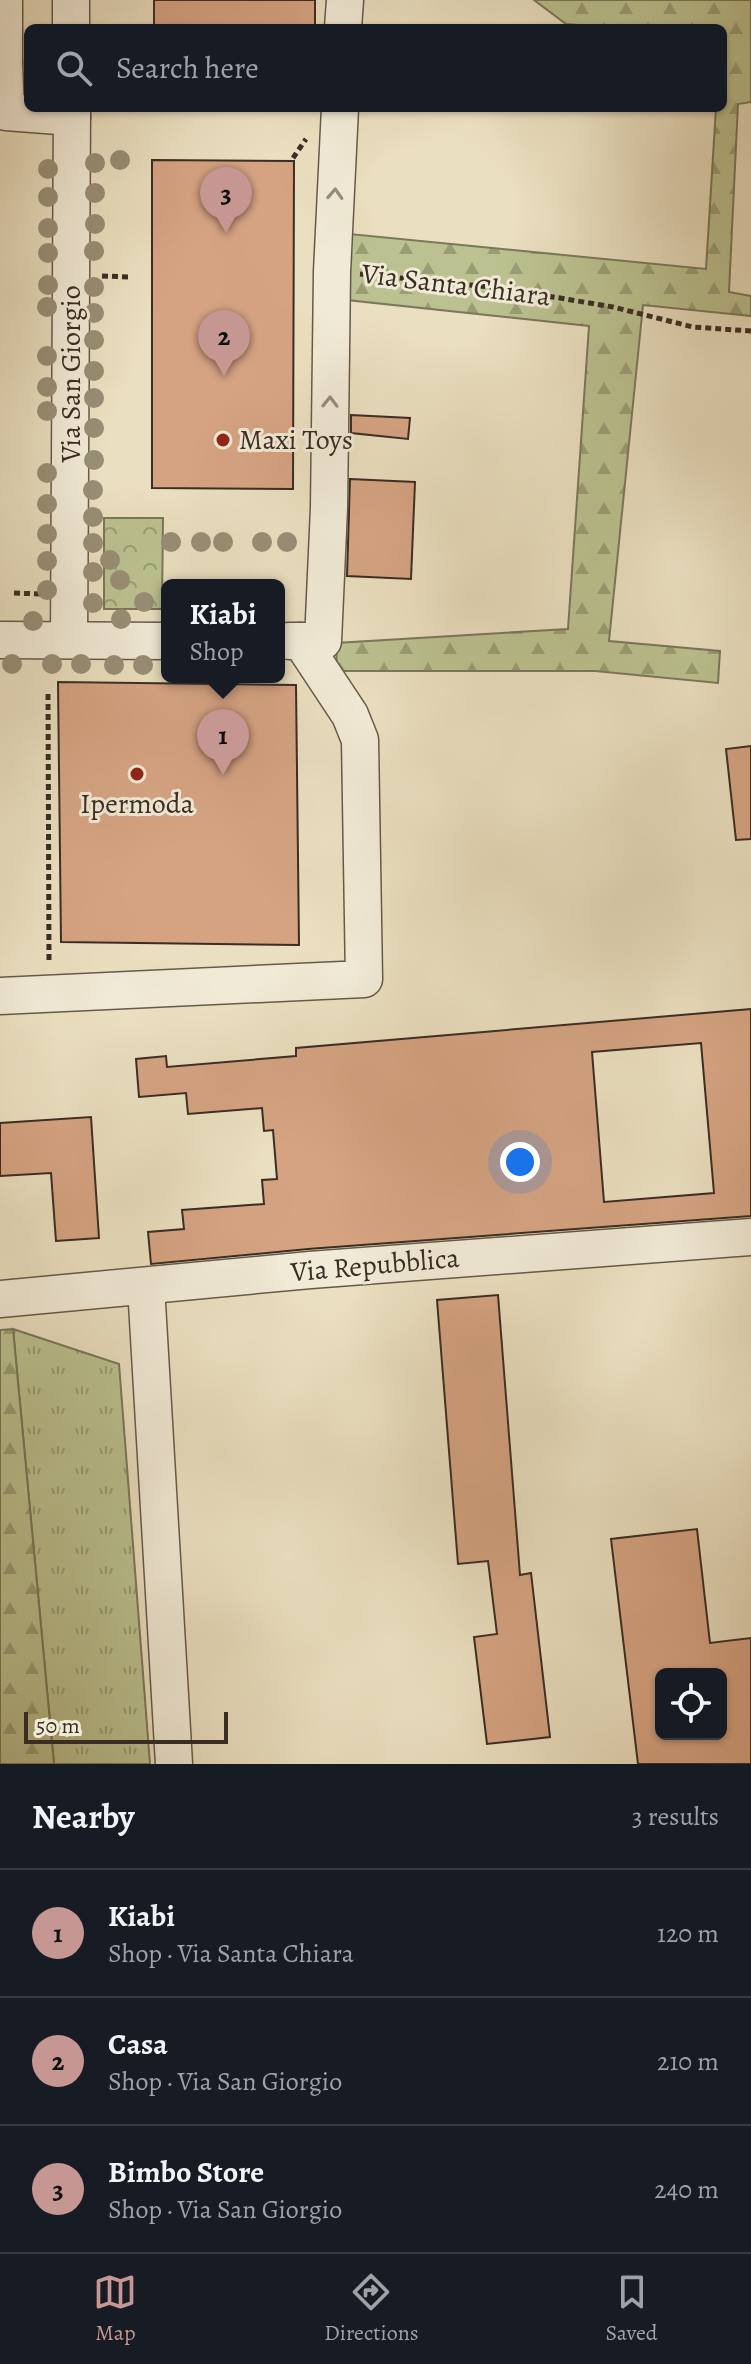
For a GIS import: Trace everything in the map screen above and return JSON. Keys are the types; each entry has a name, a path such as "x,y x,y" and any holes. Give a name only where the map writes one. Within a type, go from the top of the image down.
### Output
{"street":[{"path":"4,0 2,63 6,112 72,113"},
{"path":"71,0 71,24"},
{"path":"343,24 345,0"},
{"path":"332,272 340,112"},
{"name":"Via San Giorgio","path":"69,640 72,113"},
{"name":"Via Santa Chiara","path":"290,641 323,641 329,508 332,272"},
{"path":"0,640 161,641"},
{"path":"0,996 364,979 360,740 350,715 290,641"},
{"name":"Via Repubblica","path":"0,1299 325,1269 751,1237"},
{"path":"146,1286 174,1764"}],"path":[{"name":"Via Santa Chiara","path":"332,272 500,288 613,307 693,327 751,331"},
{"path":"100,276 129,277"},
{"path":"14,593 40,594"},
{"path":"48,694 49,993"}],"green space":[{"path":"534,0 751,0 751,102 738,104 729,292 751,296 751,316 643,305 609,641 720,651 718,683 595,671 337,671 336,643 568,629 589,326 347,300 350,234 706,269 716,112 727,112 727,24 566,24"},
{"path":"104,518 163,518 161,609 104,609"},
{"path":"13,1329 119,1364 150,1764 54,1764"},
{"path":"13,1329 54,1764 0,1764 0,1330"}],"building":[{"path":"154,0 315,0 315,24 154,24"},
{"path":"152,160 294,161 293,489 152,488"},
{"path":"351,415 410,418 408,439 351,433"},
{"path":"350,479 415,482 411,579 347,576"},
{"path":"58,682 296,685 299,945 61,942"},
{"path":"751,746 751,839 736,840 726,749"},
{"path":"751,1009 751,1216 308,1249 151,1264 148,1232 184,1229 182,1210 264,1204 262,1180 277,1179 273,1130 264,1131 262,1108 188,1114 186,1093 139,1097 136,1059 166,1056 167,1067 296,1056 296,1048","holes":["701,1043 714,1193 604,1202 592,1052"]},
{"path":"91,1117 99,1238 56,1241 51,1173 0,1176 0,1123"},
{"path":"498,1295 520,1575 531,1573 550,1737 487,1744 474,1637 497,1634 488,1561 458,1564 437,1300"},
{"path":"697,1529 710,1643 751,1638 751,1764 638,1764 611,1539"}],"place":[{"name":"Bimbo Store","path":"226,233"},
{"name":"Casa","path":"224,376"},
{"name":"Maxi Toys","path":"223,440"},
{"name":"Ipermoda","path":"137,774"},
{"name":"Kiabi","path":"223,775"}]}
